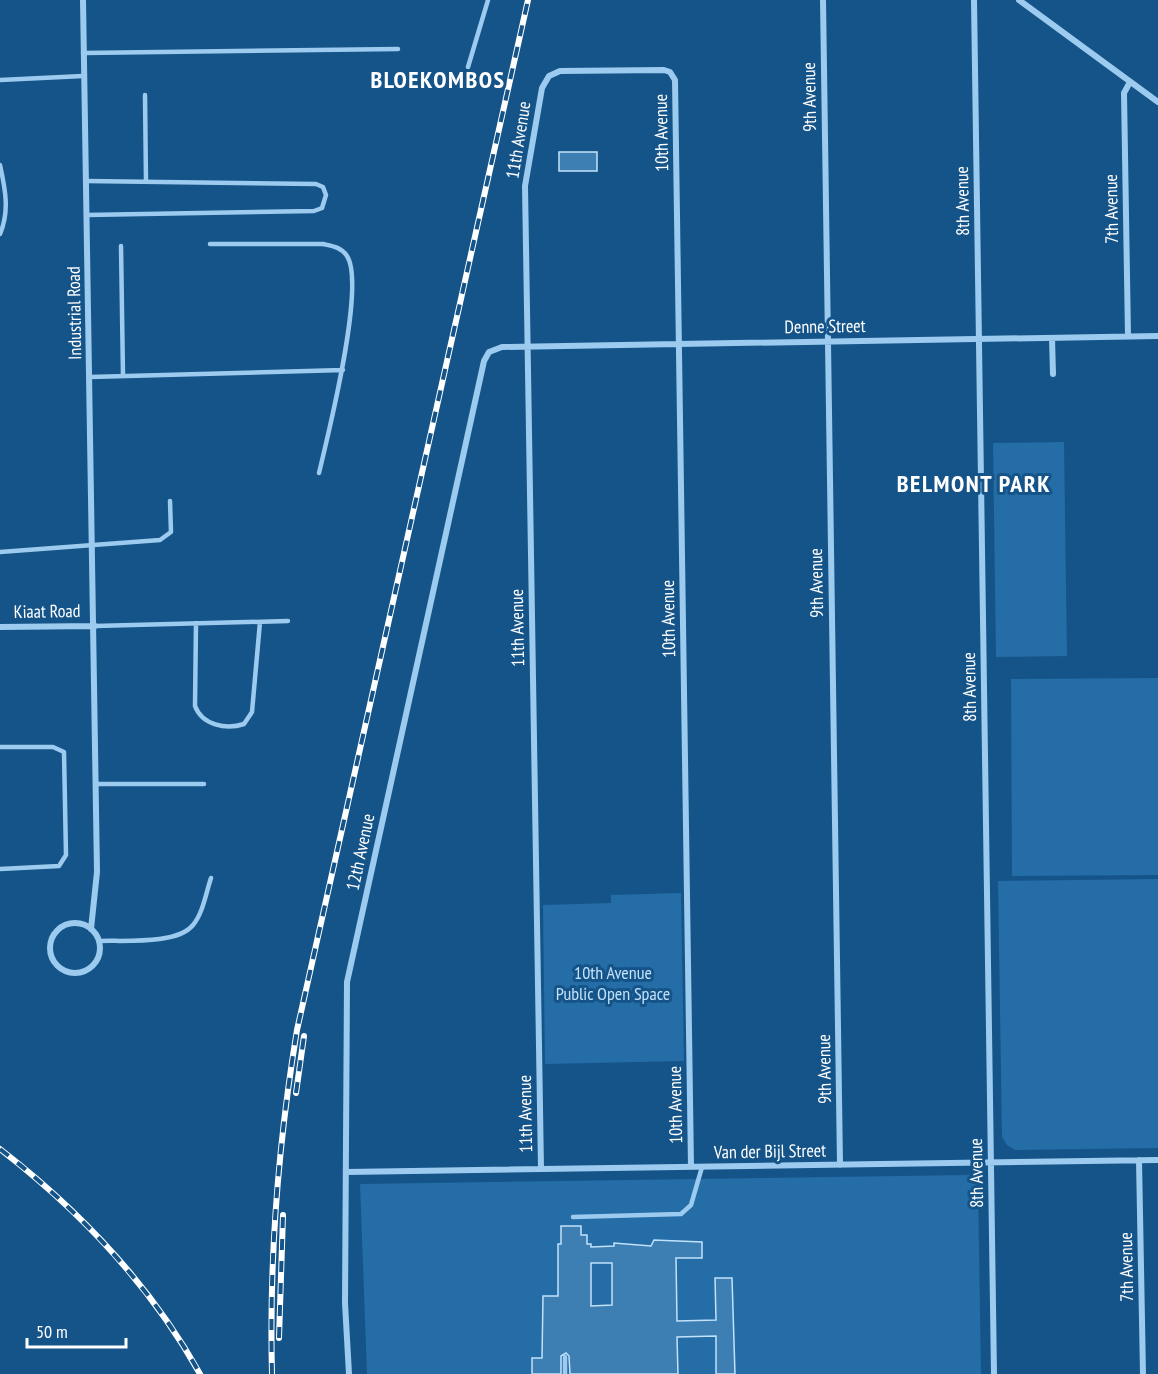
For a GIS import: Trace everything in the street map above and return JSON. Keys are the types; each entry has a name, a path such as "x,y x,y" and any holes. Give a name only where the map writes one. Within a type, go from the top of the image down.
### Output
{"street":[{"name":"Industrial Road","path":"82,0 93,544 97,887 91,929"},
{"name":"9th Avenue","path":"823,0 840,1165"},
{"name":"8th Avenue","path":"974,0 994,1374"},
{"path":"1019,0 1158,102"},
{"name":"11th Avenue","path":"541,1169 525,186 542,88 549,76 560,71 658,69 670,72"},
{"name":"10th Avenue","path":"670,72 675,80 691,1167"},
{"name":"7th Avenue","path":"1128,336 1124,93 1130,82"},
{"name":"Denne Street","path":"493,349 528,346 1158,336"},
{"path":"1052,338 1053,374"},
{"name":"12th Avenue","path":"350,1374 345,1303 345,1001 349,970 484,361 493,349"},
{"name":"Kiaat Road","path":"0,627 94,626"},
{"path":"71,924 91,929 99,941 99,955 85,971 64,971 54,962 51,941 58,930 71,924"},
{"name":"7th Avenue","path":"1139,1160 1143,1374"},
{"name":"Van der Bijl Street","path":"346,1172 1158,1160"}],"lane":[{"path":"468,67 488,0"},
{"path":"83,53 398,49"},
{"path":"0,80 83,76"},
{"path":"145,95 146,182"},
{"path":"0,165 6,199 4,224 0,234"},
{"path":"86,181 316,184 326,191 326,201 322,208 314,211 87,215"},
{"path":"210,244 323,244 341,249 347,256 351,273 348,334 319,473"},
{"path":"121,246 123,376"},
{"path":"90,377 342,370"},
{"path":"0,552 164,538 171,532 170,501"},
{"path":"94,626 288,621"},
{"path":"196,623 195,706 197,713 211,724 231,726 244,724 252,712 260,622"},
{"path":"0,747 53,747 64,752 66,844 65,859 58,866 0,869"},
{"path":"96,784 204,784"},
{"path":"99,941 156,939 187,932 199,915 211,878"},
{"path":"573,1217 681,1214 691,1205 702,1167"},
{"path":"565,1356 565,1374"}],"green space":[{"path":"1064,442 1067,656 996,657 993,443"},
{"path":"1158,678 1158,875 1012,876 1011,679"},
{"path":"1158,879 1158,1148 1015,1150 1007,1145 1002,1137 998,881"},
{"name":"10th Avenue Public Open Space","path":"681,893 684,1061 545,1064 543,905 611,903 611,895"},
{"path":"969,1175 978,1185 981,1374 367,1374 360,1184"}],"building":[{"path":"559,152 597,152 597,171 559,171"},
{"path":"561,1226 581,1226 581,1235 587,1235 587,1244 591,1244 591,1247 614,1246 614,1243 651,1246 654,1240 702,1242 702,1258 676,1258 677,1321 716,1320 715,1278 732,1278 735,1374 716,1374 716,1336 677,1337 678,1374 570,1374 569,1356 566,1353 561,1356 561,1374 532,1374 532,1358 542,1358 543,1296 558,1296 558,1244 561,1244","holes":["591,1263 612,1263 612,1305 591,1306"]}],"railway":[{"path":"272,1374 272,1287 276,1202 297,1030 528,0"},
{"path":"296,1093 304,1036"},
{"path":"0,1149 58,1198 111,1251 159,1310 200,1374"},
{"path":"279,1338 283,1215"}],"district":[{"name":"BLOEKOMBOS","path":"438,79"},
{"name":"BELMONT PARK","path":"974,483"}]}
